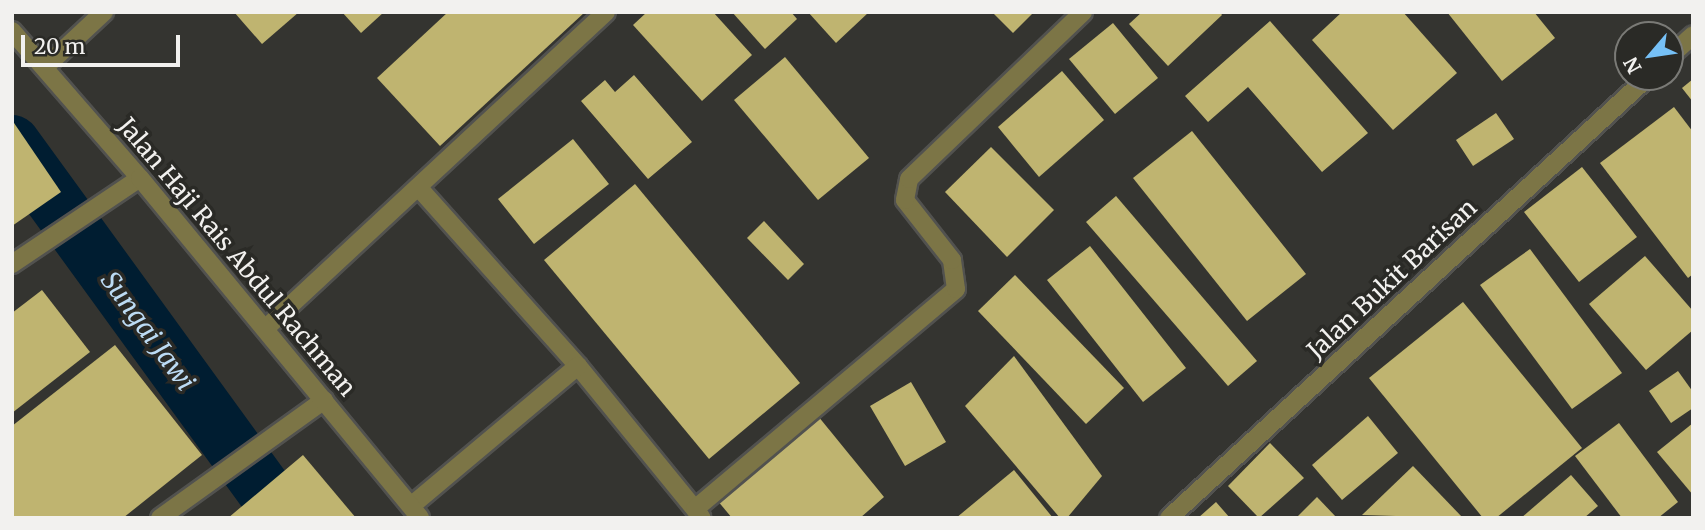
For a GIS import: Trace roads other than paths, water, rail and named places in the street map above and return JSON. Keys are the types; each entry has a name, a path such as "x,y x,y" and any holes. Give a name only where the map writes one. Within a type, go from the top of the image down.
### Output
{"street":[{"path":"44,67 104,12"},
{"path":"266,328 606,12"},
{"path":"419,188 578,366 698,513 956,289 952,260 905,200 909,178 1083,12"},
{"name":"Jalan Haji Rais Abdul Rachman","path":"12,31 266,328 416,512"},
{"name":"Jalan Bukit Barisan","path":"1169,518 1633,91"},
{"path":"12,264 140,178"},
{"path":"416,512 441,478 532,400 578,366"},
{"path":"160,518 324,400"}],"waterway":[{"name":"Sungai Jawi","path":"12,143 284,518"}]}
